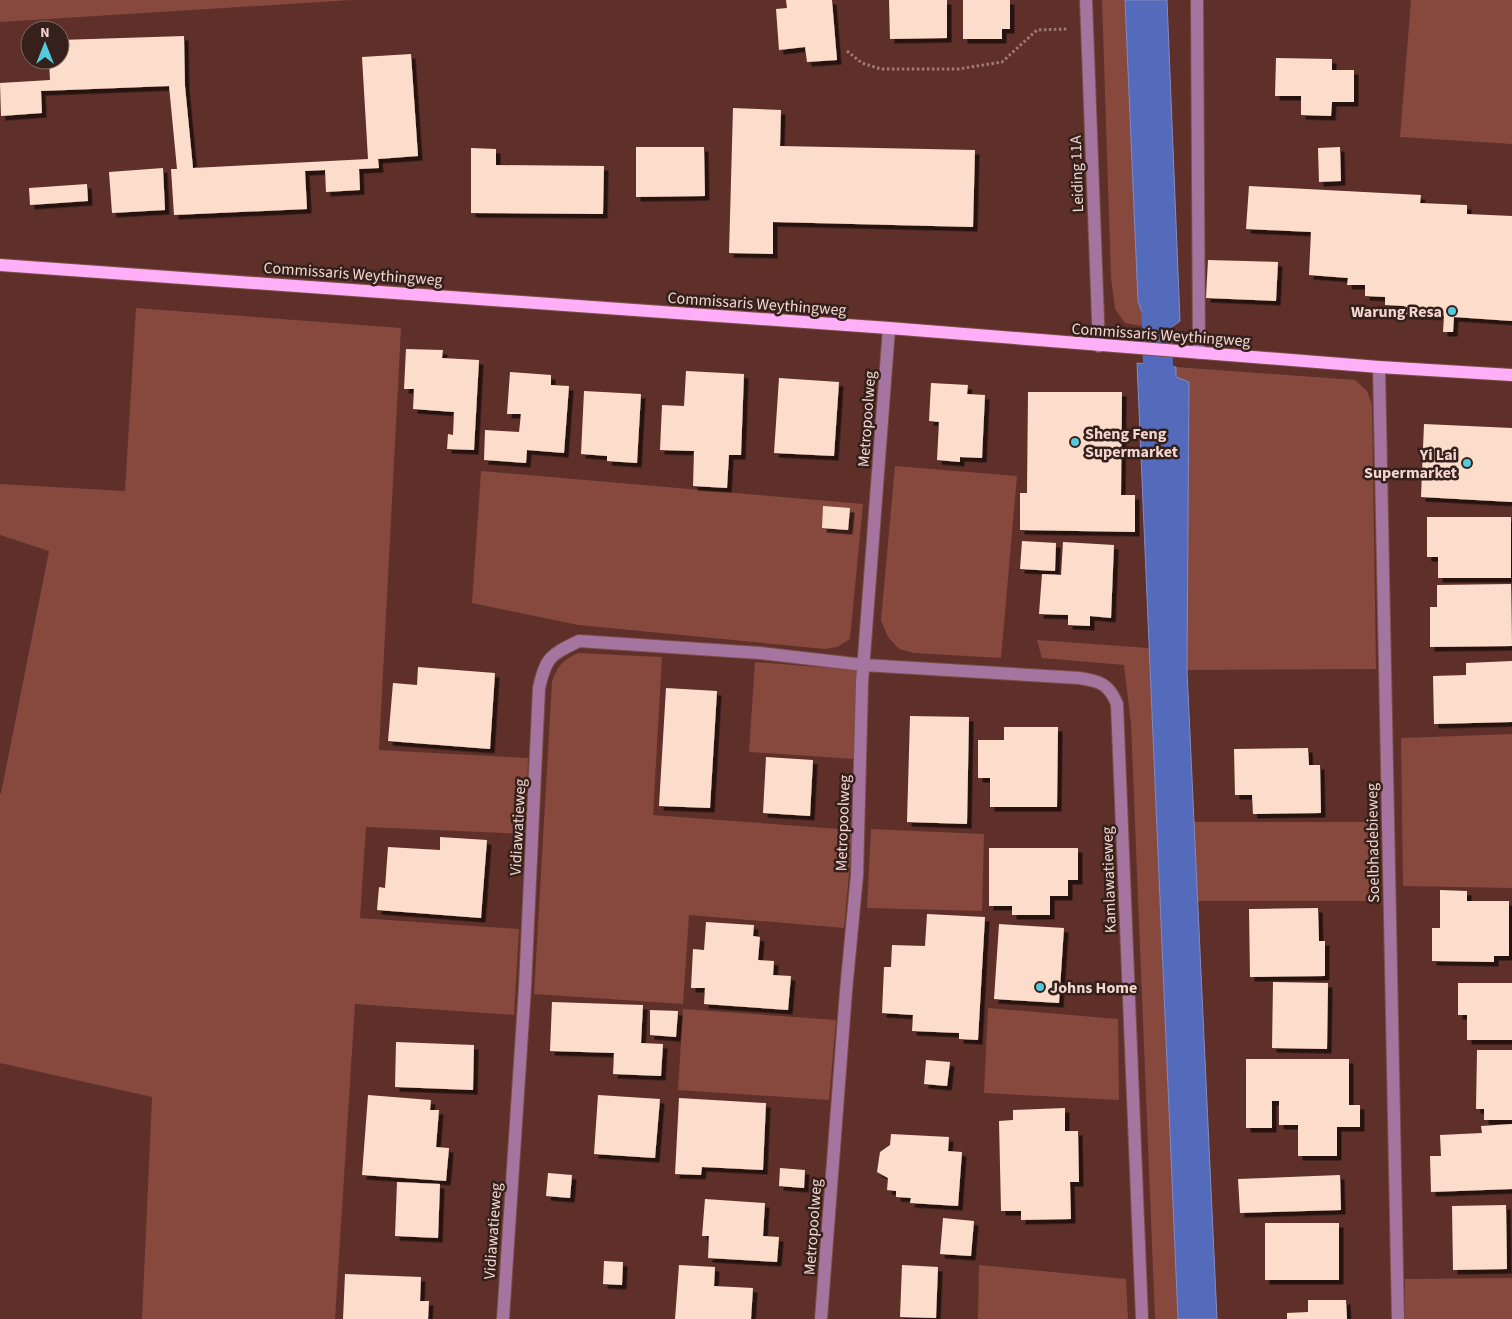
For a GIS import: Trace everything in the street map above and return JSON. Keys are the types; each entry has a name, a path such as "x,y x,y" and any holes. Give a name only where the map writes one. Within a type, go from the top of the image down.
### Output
{"main road":[{"name":"Commissaris Weythingweg","path":"0,265 889,328 1099,346 1512,375"}],"street":[{"name":"Leiding 11A","path":"1086,0 1099,346"},
{"path":"1197,0 1199,353"},
{"name":"Metropoolweg","path":"821,1319 857,875 864,665 889,328"},
{"name":"Soelbhadebieweg","path":"1379,367 1398,1319"},
{"name":"Vidiawatieweg","path":"503,1319 525,987 540,688 544,666 558,651 579,641 760,653 864,665"},
{"name":"Kamlawatieweg","path":"864,665 1080,678 1103,684 1112,692 1117,704 1142,1319"}],"path":[{"path":"847,50 862,63 881,69 958,69 1002,62 1037,30 1088,29"}],"shaded area":[{"path":"0,0 352,0 20,20 0,22"},
{"path":"1102,0 1125,0 1138,301 1147,327 1125,323 1115,309 1111,278"},
{"path":"1411,0 1512,0 1512,144 1400,137"},
{"path":"136,308 401,328 379,750 528,758 526,834 366,827 360,918 519,929 514,1015 355,1004 335,1319 142,1319 152,1097 0,1063 0,794 49,551 0,535 0,484 125,491"},
{"path":"1176,367 1355,380 1367,391 1372,405 1376,669 1187,670 1189,382 1176,377"},
{"path":"895,466 1017,476 1001,658 914,653 899,649 888,637 881,620"},
{"path":"481,471 863,504 850,639 837,647 825,649 578,625 472,603"},
{"path":"1037,640 1149,648 1178,1319 1155,1319 1131,724 1124,665 1042,658"},
{"path":"578,653 662,657 653,815 853,830 844,928 689,915 683,1004 534,994 552,682 561,664"},
{"path":"755,662 856,670 860,682 854,759 749,752"},
{"path":"1512,734 1512,888 1403,886 1401,738"},
{"path":"1194,822 1375,822 1376,901 1198,901"},
{"path":"871,829 984,834 982,911 867,908"},
{"path":"988,1008 1118,1019 1119,1100 984,1093"},
{"path":"683,1009 836,1020 829,1100 678,1090"},
{"path":"979,1265 1126,1279 1128,1319 978,1319"},
{"path":"1512,1278 1512,1319 1405,1319 1405,1279"}],"water":[{"path":"1125,0 1167,0 1180,321 1169,329 1147,327 1138,301"},
{"path":"1137,363 1176,367 1176,377 1189,382 1187,670 1217,1319 1178,1319"}],"building":[{"path":"786,0 832,0 837,60 807,62 805,47 779,50 776,9 787,8"},
{"path":"889,0 947,0 947,38 890,39"},
{"path":"963,0 1010,0 1010,29 1002,29 1002,39 963,39"},
{"path":"184,36 185,86 193,168 368,159 362,57 411,54 418,156 378,159 379,168 359,169 360,190 326,192 325,170 305,171 307,209 174,215 171,169 177,169 169,86 41,91 42,113 1,116 0,83 50,80 50,70 70,70 70,40"},
{"path":"1276,58 1332,59 1332,70 1354,70 1354,102 1332,102 1331,116 1301,115 1301,96 1275,96"},
{"path":"733,108 781,110 780,146 975,150 973,227 773,222 773,254 729,253"},
{"path":"636,147 704,147 705,196 636,197"},
{"path":"1340,147 1341,181 1319,182 1318,148"},
{"path":"471,148 496,149 496,165 604,166 603,214 471,213"},
{"path":"163,168 165,210 112,213 109,172"},
{"path":"87,184 88,201 30,205 29,188"},
{"path":"1249,186 1421,195 1420,203 1467,205 1467,214 1512,216 1512,321 1454,317 1453,332 1443,332 1444,316 1403,314 1404,306 1385,305 1385,297 1365,296 1365,285 1347,285 1348,278 1309,275 1311,232 1246,229"},
{"path":"1208,260 1278,262 1276,301 1206,298"},
{"path":"406,349 443,350 442,358 479,360 474,450 447,449 448,434 453,435 454,412 413,409 414,389 404,389"},
{"path":"686,371 744,374 741,455 729,455 727,488 693,486 694,451 660,450 662,405 684,406"},
{"path":"510,372 551,375 551,385 569,386 564,453 527,450 526,463 484,460 485,430 519,432 521,414 507,414"},
{"path":"779,378 839,382 834,456 774,453"},
{"path":"931,383 968,385 967,394 985,395 982,458 960,457 960,462 937,460 939,422 929,421"},
{"path":"584,391 641,394 637,463 607,461 607,456 581,454"},
{"name":"Sheng Feng Supermarket","path":"1028,392 1122,392 1121,495 1135,495 1135,532 1020,530 1020,493 1027,493"},
{"name":"Yi Lai Supermarket","path":"1424,424 1512,428 1512,502 1421,497"},
{"path":"823,506 850,508 848,530 822,528"},
{"path":"1427,517 1511,517 1511,578 1438,578 1438,557 1427,557"},
{"path":"1022,541 1056,543 1055,571 1020,569"},
{"path":"1063,542 1114,545 1111,618 1090,616 1090,626 1068,625 1068,615 1039,614 1042,574 1061,575"},
{"path":"1511,584 1512,646 1430,647 1430,607 1437,607 1437,585"},
{"path":"1512,661 1512,722 1434,724 1433,676 1466,675 1466,663"},
{"path":"418,667 495,673 490,749 388,741 393,683 417,685"},
{"path":"666,688 717,691 710,808 659,806"},
{"path":"910,716 969,717 967,824 907,822"},
{"path":"1004,727 1058,727 1057,807 990,807 990,778 978,778 978,740 1004,740"},
{"path":"1308,748 1309,765 1320,765 1321,813 1253,814 1252,795 1235,795 1234,749"},
{"path":"766,757 813,760 810,816 763,813"},
{"path":"440,837 487,840 481,918 377,910 379,887 385,888 388,847 440,850"},
{"path":"989,848 1078,848 1078,880 1068,880 1068,896 1050,896 1050,915 1012,915 1012,906 989,906"},
{"path":"1440,890 1467,891 1467,901 1509,901 1509,956 1494,956 1494,962 1432,961 1432,928 1440,928"},
{"path":"1318,908 1319,941 1325,941 1325,976 1250,977 1249,909"},
{"path":"927,914 985,917 978,1040 959,1039 959,1033 912,1031 913,1015 882,1013 884,967 891,967 892,945 925,946"},
{"path":"706,922 754,925 753,936 760,937 758,960 774,961 773,975 791,976 788,1010 704,1004 705,988 691,988 693,949 704,950"},
{"path":"999,924 1064,928 1059,1003 994,999"},
{"path":"1273,982 1328,983 1327,1049 1272,1048"},
{"path":"1458,983 1512,983 1512,1040 1467,1040 1467,1015 1458,1015"},
{"path":"552,1002 643,1005 641,1043 663,1044 661,1076 613,1074 614,1053 550,1051"},
{"path":"650,1010 678,1011 676,1037 650,1035"},
{"path":"396,1042 474,1045 473,1090 395,1087"},
{"path":"1477,1050 1512,1050 1512,1120 1484,1120 1484,1109 1476,1109"},
{"path":"1246,1059 1349,1059 1349,1105 1360,1105 1360,1127 1337,1127 1337,1156 1298,1156 1298,1125 1279,1125 1279,1101 1272,1101 1272,1128 1246,1128"},
{"path":"926,1060 950,1062 947,1086 924,1084"},
{"path":"368,1095 431,1100 430,1110 439,1110 436,1147 449,1148 446,1181 362,1175"},
{"path":"598,1095 660,1099 655,1158 594,1154"},
{"path":"679,1098 766,1103 763,1170 702,1167 701,1175 675,1174"},
{"path":"1065,1108 1065,1131 1078,1131 1079,1182 1070,1182 1071,1219 1021,1220 1021,1211 1001,1211 999,1121 1013,1120 1013,1110"},
{"path":"1512,1124 1512,1189 1431,1192 1430,1156 1441,1156 1440,1135 1482,1133 1481,1126"},
{"path":"891,1134 949,1137 948,1151 962,1152 958,1206 910,1203 911,1198 896,1197 896,1191 887,1190 888,1178 877,1172 880,1152 890,1145"},
{"path":"780,1168 805,1170 804,1188 779,1186"},
{"path":"548,1173 572,1175 570,1198 546,1196"},
{"path":"1340,1175 1341,1210 1240,1213 1238,1179"},
{"path":"397,1182 440,1184 438,1238 395,1236"},
{"path":"705,1199 765,1203 763,1236 779,1237 777,1262 708,1258 709,1236 702,1236"},
{"path":"1506,1205 1507,1269 1453,1270 1452,1206"},
{"path":"943,1218 974,1221 971,1256 940,1254"},
{"path":"1265,1223 1339,1223 1339,1280 1265,1280"},
{"path":"604,1261 623,1262 622,1285 603,1284"},
{"path":"679,1265 715,1267 714,1286 753,1288 751,1319 675,1319"},
{"path":"902,1265 938,1267 936,1318 900,1317"},
{"path":"345,1274 421,1277 420,1301 429,1301 428,1319 343,1319"},
{"path":"1308,1300 1346,1300 1347,1319 1287,1319 1287,1313 1308,1312"}],"waterway":[{"path":"1156,288 1159,407"}],"place":[{"name":"Warung Resa","path":"1452,311"},
{"name":"Sheng Feng Supermarket","path":"1075,442"},
{"name":"Yi Lai Supermarket","path":"1467,463"},
{"name":"Johns Home","path":"1040,987"}]}
